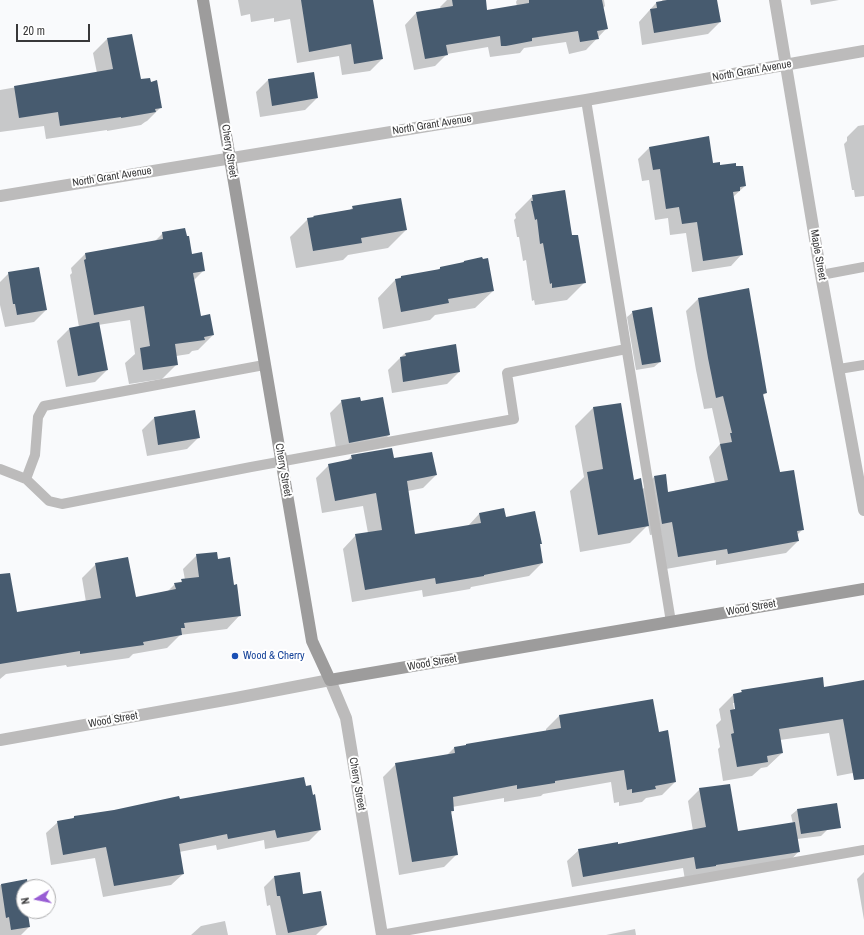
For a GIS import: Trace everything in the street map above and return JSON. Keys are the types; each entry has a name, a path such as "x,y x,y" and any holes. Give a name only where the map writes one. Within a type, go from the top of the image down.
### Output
{"street":[{"name":"Cherry Street","path":"203,0 312,641 346,718 382,935"},
{"name":"Maple Street","path":"775,0 821,275 864,510"},
{"name":"North Grant Avenue","path":"0,196 586,100 864,51"},
{"name":"Wood Street","path":"0,740 330,680 864,589"}],"lane":[{"path":"586,100 671,622"},
{"path":"821,275 864,267"},
{"path":"0,469 26,480 49,501 62,504 514,419 507,373 626,349"},
{"path":"26,480 35,455 38,417 44,406 264,365"},
{"path":"839,370 864,365"},
{"path":"382,935 864,850"}],"building":[{"path":"301,0 373,0 383,59 354,64 351,44 309,52"},
{"path":"452,0 486,0 487,10 529,3 529,0 602,0 608,29 597,31 599,39 580,42 578,31 532,38 532,41 506,46 501,46 500,36 446,45 448,55 425,59 416,12 453,6"},
{"path":"667,0 717,0 721,22 654,33 650,9 657,8 656,2"},
{"path":"132,34 141,79 150,78 151,82 157,80 162,108 155,109 156,112 60,126 58,112 19,118 14,86 113,69 107,38"},
{"path":"314,72 318,98 272,106 268,79"},
{"path":"709,136 713,163 720,162 720,165 736,163 736,166 743,166 746,186 740,187 740,191 733,192 743,255 703,261 697,222 682,224 679,207 666,209 660,169 653,170 649,147"},
{"path":"565,190 572,235 578,235 586,283 552,288 543,243 540,244 537,219 535,220 531,201 533,201 532,195"},
{"path":"401,198 407,230 361,238 362,243 313,251 307,218 353,209 352,206"},
{"path":"185,228 187,236 189,236 192,254 202,252 205,271 193,273 201,316 210,314 214,335 204,337 205,340 175,344 178,365 143,370 140,348 150,346 144,306 94,315 84,260 86,259 85,253 163,239 162,232"},
{"path":"482,257 483,259 488,258 494,291 448,299 449,303 401,312 395,279 401,278 401,276 440,269 440,267"},
{"path":"39,267 47,310 17,315 15,304 13,304 8,272"},
{"path":"749,288 767,393 763,394 780,472 794,470 804,530 797,531 799,541 728,554 727,549 678,557 672,522 662,524 654,476 666,474 668,492 728,480 720,444 732,442 730,433 732,433 723,396 716,398 698,298"},
{"path":"652,307 661,362 642,365 632,311"},
{"path":"99,322 108,370 78,376 69,328"},
{"path":"456,344 460,372 403,382 400,357 406,356 405,353"},
{"path":"360,397 361,401 383,397 390,435 349,443 341,400"},
{"path":"621,403 634,480 641,478 649,526 598,535 587,472 603,469 593,407"},
{"path":"195,410 200,438 158,445 154,417"},
{"path":"392,448 394,458 432,452 437,475 407,481 415,534 481,523 479,513 504,508 506,517 535,511 542,544 540,544 543,563 484,576 436,584 435,578 365,590 355,534 382,530 376,493 335,501 328,464 352,459 351,455"},
{"path":"217,552 218,559 230,557 234,585 237,584 241,616 184,623 185,628 181,628 182,635 143,642 144,645 80,654 80,651 0,664 0,574 10,573 17,612 101,598 95,563 128,557 136,597 176,589 174,583 182,582 181,579 199,577 196,554"},
{"path":"823,677 824,687 864,680 864,779 854,780 843,719 779,729 783,753 767,756 768,762 737,767 731,734 734,733 730,710 735,709 733,694 742,692 741,690"},
{"path":"653,699 659,732 668,730 676,782 655,786 656,789 632,793 632,789 627,790 624,770 555,781 555,783 517,789 517,785 453,797 454,811 451,811 458,855 412,862 395,763 455,753 454,747 466,744 561,728 559,715"},
{"path":"304,777 306,786 311,785 313,795 315,794 321,830 277,838 275,830 228,839 227,834 179,844 184,874 114,886 106,847 63,855 57,821 74,818 74,816 114,810 179,796 180,799"},
{"path":"730,784 738,831 795,822 800,852 696,869 694,857 583,877 578,849 618,842 618,844 706,827 699,788"},
{"path":"837,803 841,828 801,834 797,809"},
{"path":"300,872 303,894 321,891 327,925 288,933 280,896 277,896 274,876"},
{"path":"16,881 16,919 29,919 30,927 11,930 9,917 6,918 1,884"}],"place":[{"name":"Wood & Cherry","path":"235,656"}]}
